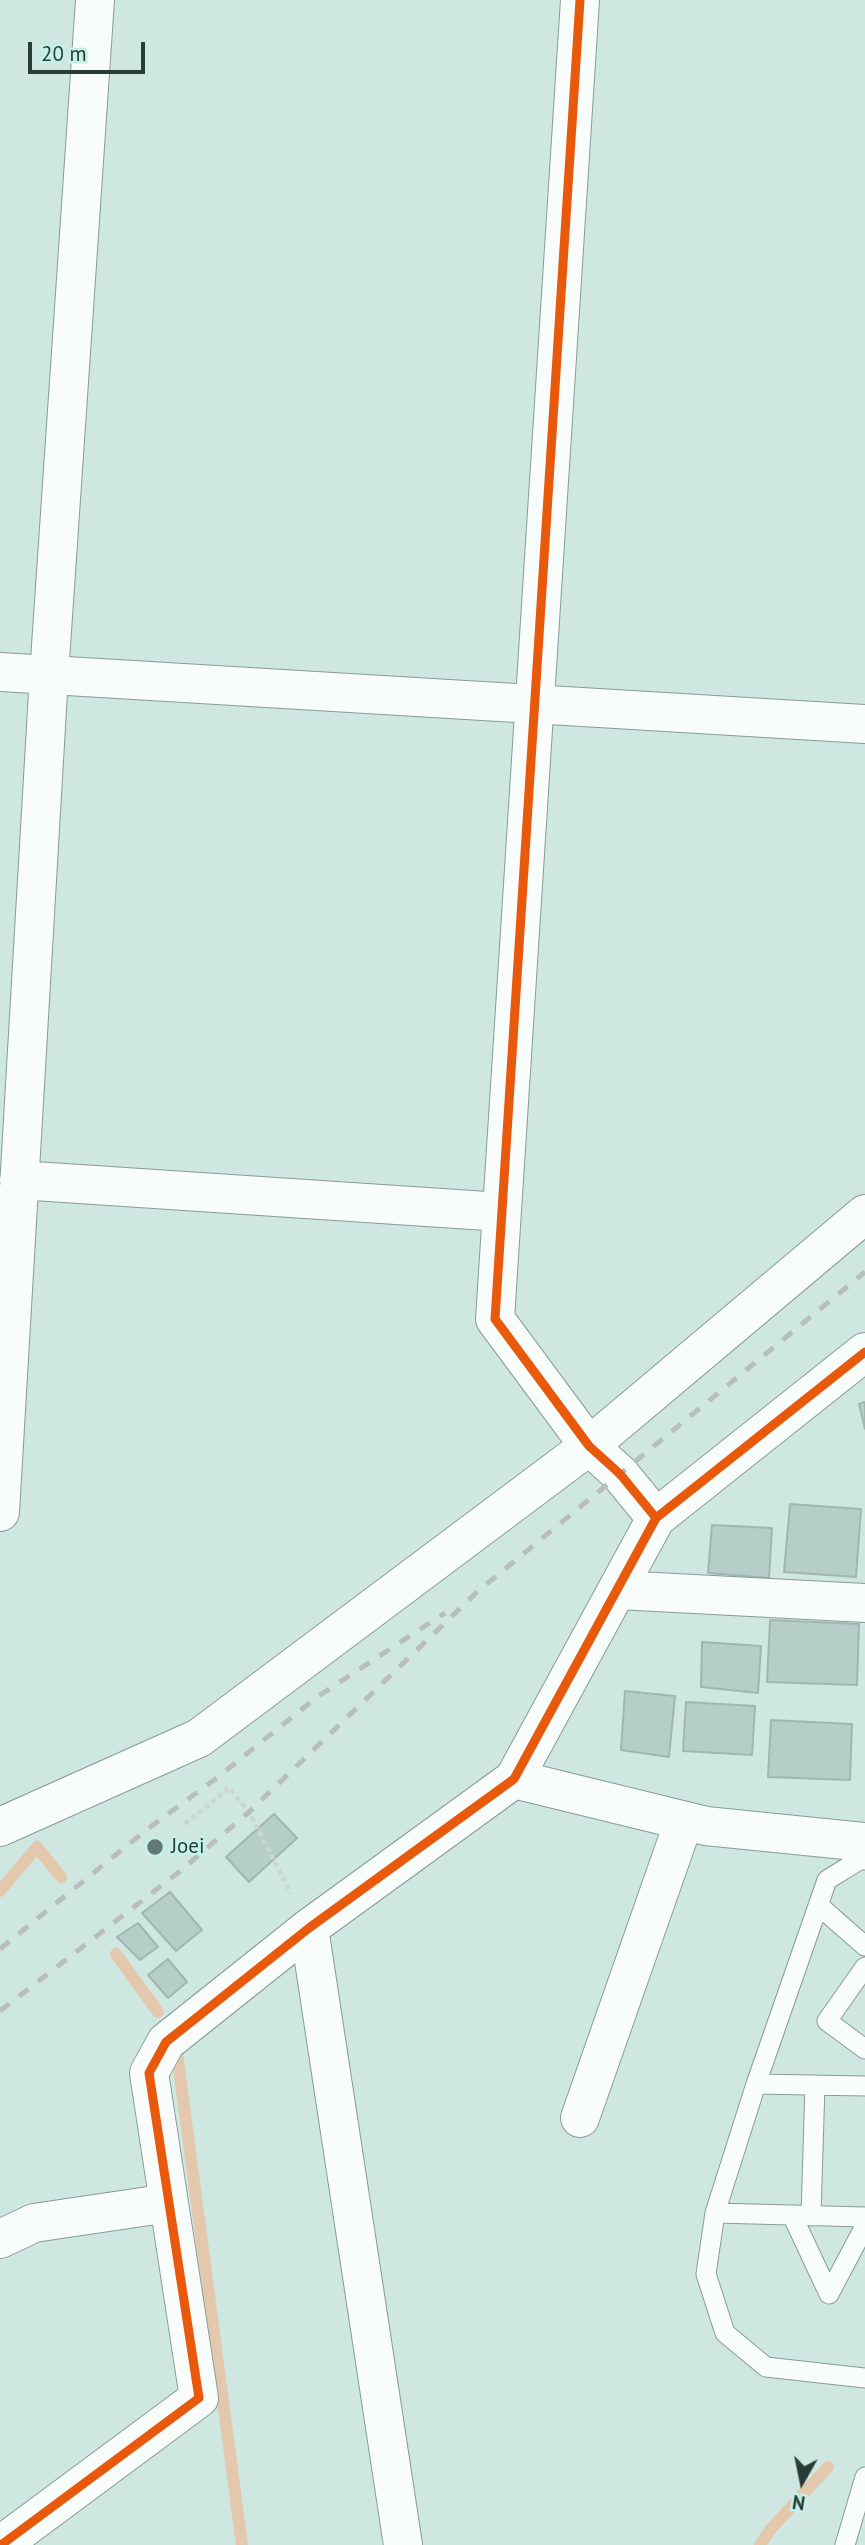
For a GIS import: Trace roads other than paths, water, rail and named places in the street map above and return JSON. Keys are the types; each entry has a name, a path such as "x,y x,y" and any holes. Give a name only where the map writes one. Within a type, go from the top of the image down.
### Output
{"street":[{"path":"0,1512 49,675 95,0"},
{"path":"580,0 495,1319 589,1446 620,1474 656,1518"},
{"path":"0,672 865,724"},
{"path":"19,1180 502,1212"},
{"path":"0,1827 199,1738 589,1446 865,1214"},
{"path":"1,2545 199,2398 149,2073 166,2042 309,1927 514,1779 656,1518 865,1352"},
{"path":"618,1590 865,1604"},
{"path":"514,1779 706,1826 865,1842"},
{"path":"580,2118 684,1821"},
{"path":"309,1927 403,2545"},
{"path":"0,2239 34,2223 169,2203"}],"lane":[{"path":"865,1860 861,1859 827,1881 756,2084 715,2213 706,2274 725,2333 766,2367 865,2378"},
{"path":"818,1905 865,1946"},
{"path":"865,1967 827,2021 865,2049"},
{"path":"756,2084 865,2086"},
{"path":"815,2085 801,2215 830,2294 865,2226"},
{"path":"715,2213 865,2217"},
{"path":"845,2545 865,2477"}],"waterway":[{"path":"0,1891 37,1847 61,1877"},
{"path":"116,1954 158,2012"},
{"path":"177,2053 242,2545"},
{"path":"760,2545 770,2530 828,2467"}],"railway":[{"path":"0,2011 179,1872 249,1812 477,1592 865,1272"},
{"path":"0,1949 145,1831 218,1777 317,1697 445,1613"}],"place":[{"name":"Joei","path":"155,1847"}]}
